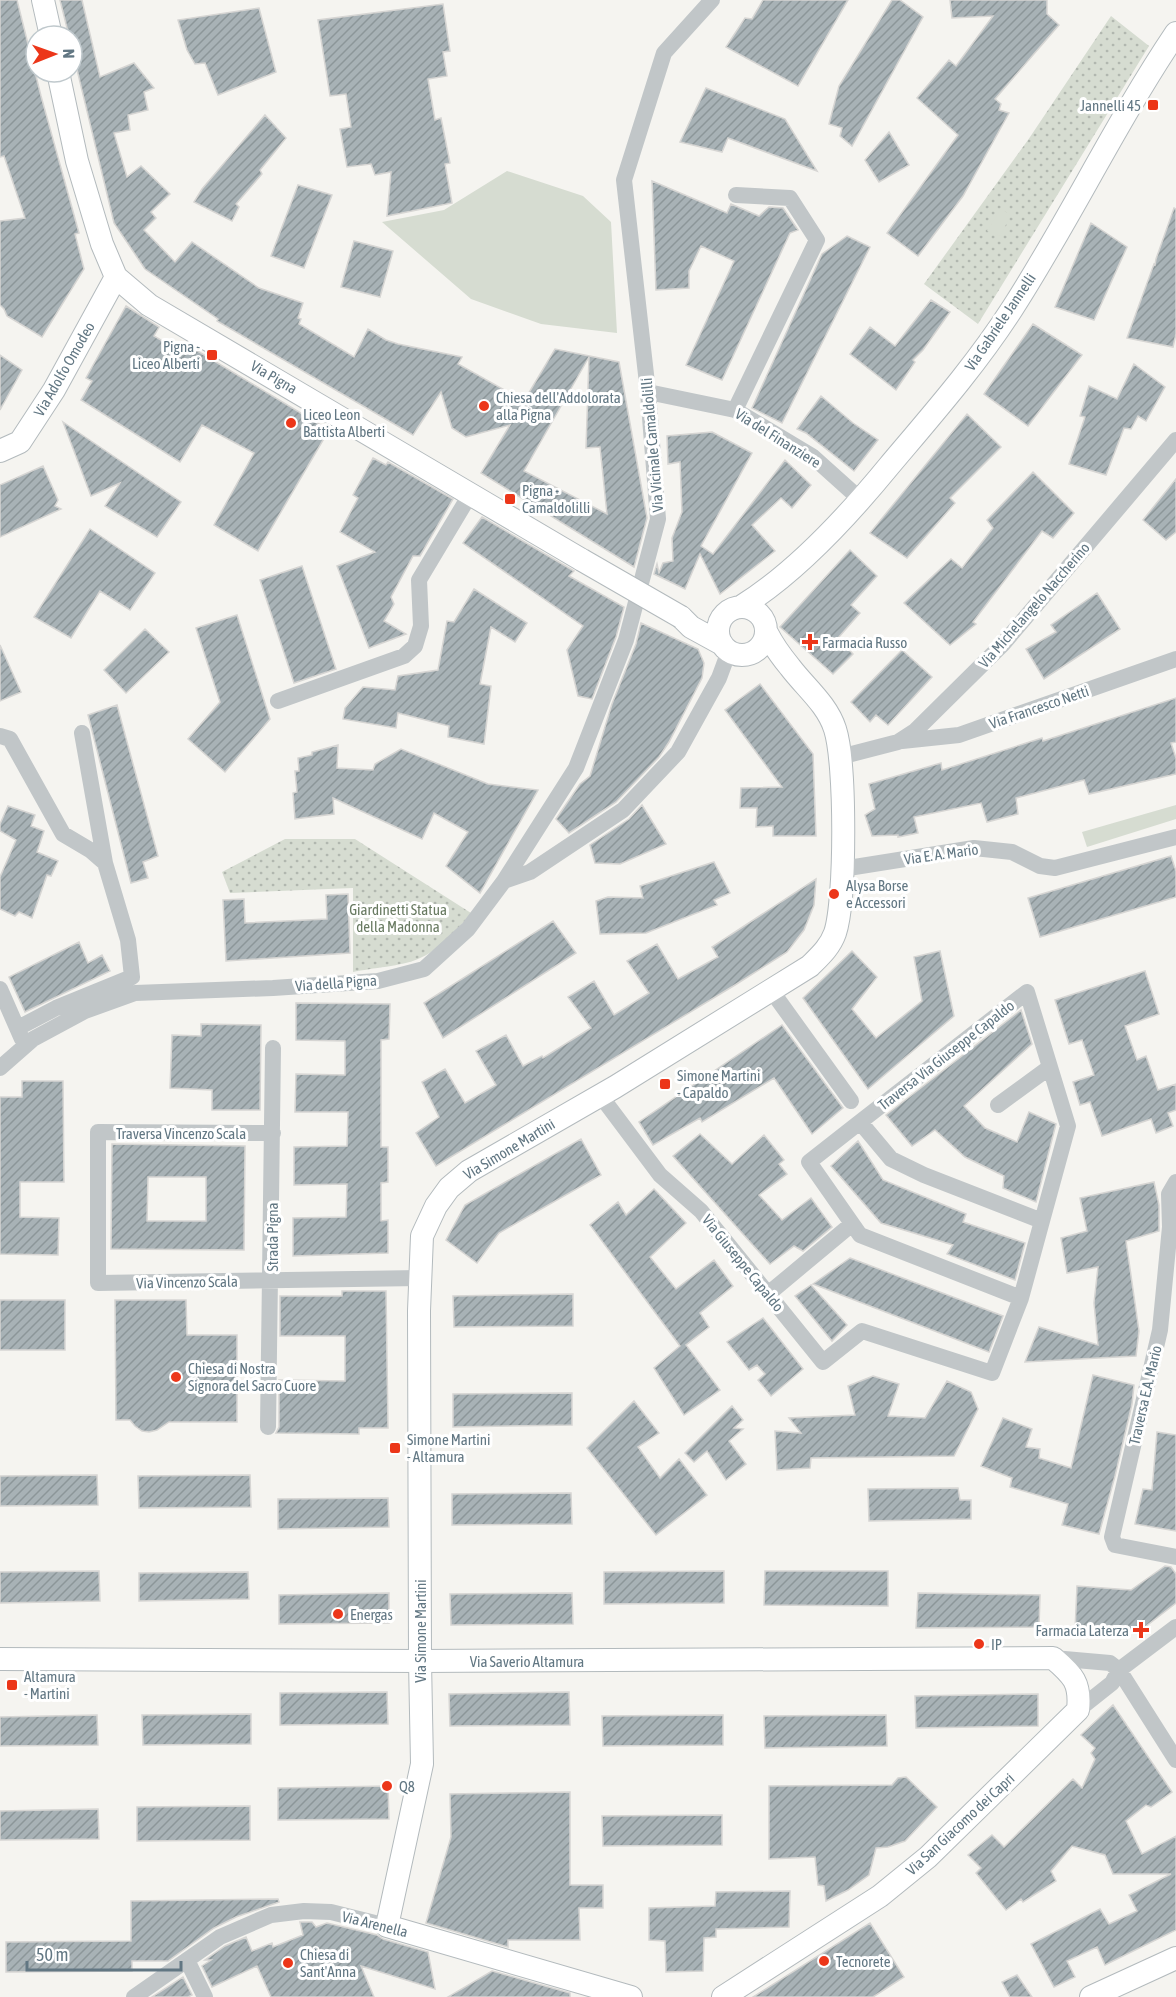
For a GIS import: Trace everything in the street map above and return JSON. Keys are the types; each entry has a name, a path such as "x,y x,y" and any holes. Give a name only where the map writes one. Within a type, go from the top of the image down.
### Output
{"main road":[{"path":"43,0 48,24"},
{"name":"Via Gabriele Jannelli","path":"742,606 780,580 861,500 976,360 1011,310 1104,148 1176,33"},
{"name":"Via Pigna","path":"60,84 76,161 102,244 116,276 150,305 681,617 694,621 722,617"},
{"name":"Via Adolfo Omodeo","path":"0,451 20,442 54,390 116,276"},
{"name":"Via Gabriele Jannelli","path":"765,625 780,580"},
{"path":"742,606 756,611 765,625 760,648 753,653 736,655 725,648 718,632 722,617 734,608 742,606"},
{"name":"Via Pigna","path":"681,617 691,627 725,648"},
{"name":"Via Simone Martini","path":"387,1926 422,1764 420,1278 422,1236 436,1206 449,1188 469,1171 600,1095 810,966 830,943 835,932 840,905 842,869 840,757 835,729 823,706 790,668 765,625"},
{"name":"Via Simone Martini","path":"753,653 768,657 790,668"},
{"path":"1053,1658 1074,1679 1080,1695 1078,1710"},
{"name":"Via Saverio Altamura","path":"0,1659 420,1661 1053,1658"},
{"name":"Via San Giacomo dei Capri","path":"723,1997 880,1896 920,1864 1078,1710"},
{"name":"Via Arenella","path":"387,1926 631,1997"},
{"path":"1104,1994 1176,1958"}],"street":[{"name":"Via Vicinale Camaldolilli","path":"504,881 576,768 626,640 658,519 648,392 624,180 664,53 712,0"},
{"path":"735,410 817,240 790,198 736,195"},
{"name":"Via del Finanziere","path":"648,392 735,410 813,456 861,500"},
{"name":"Via Michelangelo Naccherino","path":"840,757 898,742 915,731 1004,644 1176,440"},
{"path":"278,701 404,656 415,646 421,626 419,580 471,493"},
{"path":"504,881 530,872 623,810 678,752 719,678 725,648"},
{"name":"Via Francesco Netti","path":"898,742 959,735 1176,659"},
{"path":"18,1028 56,1008 132,977 128,940 105,864 82,733"},
{"path":"0,736 10,739 63,834 90,850 105,864"},
{"name":"Via E. A. Mario","path":"842,869 974,848 1012,852 1040,866 1056,868 1176,837"},
{"name":"Via della Pigna","path":"0,1068 24,1046 85,1011 135,993 378,981 424,969 468,929 504,881"},
{"path":"0,989 24,1046"},
{"path":"771,990 850,1101"},
{"name":"Traversa Via Giuseppe Capaldo","path":"860,1122 1027,992 1068,1126 1021,1298 992,1373"},
{"name":"Strada Pigna","path":"268,1426 273,1048"},
{"path":"998,1105 1050,1067"},
{"name":"Via Giuseppe Capaldo","path":"600,1095 660,1175 701,1211 823,1362 862,1331 992,1373"},
{"path":"1021,1298 860,1235 809,1162 860,1122 891,1159 924,1175 1042,1221"},
{"name":"Traversa Vincenzo Scala","path":"98,1283 98,1132 273,1133"},
{"name":"Traversa E.A. Mario","path":"1176,1182 1169,1194 1170,1227 1161,1329 1112,1537 1115,1545 1176,1557"},
{"path":"768,1294 852,1224"},
{"name":"Via Vincenzo Scala","path":"98,1283 420,1278"},
{"name":"Via San Giacomo dei Capri","path":"1078,1710 1112,1683 1119,1670 1176,1627"},
{"name":"Via Saverio Altamura","path":"1053,1658 1110,1663 1119,1670"},
{"path":"1119,1670 1176,1760"},
{"name":"Via Arenella","path":"134,1997 220,1937 271,1915 304,1911 331,1912 387,1926"},
{"path":"187,1960 205,1997"}],"green space":[{"path":"1111,16 1149,46 978,324 924,284 1028,140"},
{"path":"507,171 583,196 611,222 617,333 541,324 471,299 382,222 444,210"},
{"path":"1001,209 1011,215 1000,236 987,231"},
{"path":"1176,805 1176,819 1087,847 1082,832"},
{"name":"Giardinetti Statua della Madonna","path":"285,839 355,839 471,913 447,939 433,951 418,959 353,972 353,888 230,893 222,872"}],"building":[{"path":"0,0 17,0 24,28 24,84 38,84 79,233 75,234 84,269 42,337 7,316 0,305 0,221 25,218 4,156 0,157"},
{"path":"60,0 82,0 100,77 134,63 154,88 144,92 148,110 128,115 130,130 114,133 127,177 141,166 170,194 151,212 156,218 144,230 175,262 192,242 259,288 303,303 298,318 301,319 299,324 354,357 368,329 398,344 462,357 458,364 524,401 555,349 619,362 647,518 634,567 481,473 510,425 466,437 452,428 441,392 413,435 217,321 218,319 145,269 114,223 80,84 84,84 84,24 66,24","holes":["589,357 586,448 600,447 607,514 524,471"]},
{"path":"763,0 848,0 798,86 726,47 745,18 752,19"},
{"path":"892,0 900,0 923,17 852,146 840,136 842,128 829,124 839,86"},
{"path":"950,0 1047,0 1047,14 1059,25 995,99 1001,104 999,110 1009,113 963,196 918,256 887,233 958,135 917,98 949,60 956,66 993,16 952,18"},
{"path":"443,4 450,51 443,52 447,76 428,79 435,120 441,118 450,163 445,164 452,203 387,216 391,172 375,175 371,164 347,167 340,129 351,127 346,94 330,96 318,20"},
{"path":"259,8 276,72 218,95 205,63 195,64 187,50 178,20"},
{"path":"706,88 785,119 817,171 728,138 722,152 680,142"},
{"path":"265,115 286,138 260,170 262,174 236,204 239,207 232,221 194,202 202,189"},
{"path":"889,132 909,165 879,182 865,160"},
{"path":"652,181 727,213 731,204 759,216 769,207 783,208 798,230 790,233 722,380 686,365 734,261 701,246 689,271 689,288 656,290"},
{"path":"298,185 332,195 304,268 271,256"},
{"path":"1174,208 1176,209 1176,334 1173,347 1127,338"},
{"path":"1091,223 1127,247 1094,320 1055,307"},
{"path":"847,236 870,247 782,423 752,408 822,254"},
{"path":"354,241 393,251 380,297 341,287"},
{"path":"931,300 950,312 923,350 913,360 915,362 896,390 850,354 870,327 895,346"},
{"path":"126,306 159,327 154,336 181,352 186,344 329,430 258,551 214,525 254,453 202,425 180,462 81,400 92,381 86,378"},
{"path":"1033,324 1082,355 1028,426 984,394"},
{"path":"0,355 22,370 0,410"},
{"path":"1134,364 1165,387 1146,421 1138,416 1131,429 1124,428 1106,475 1069,464 1085,417 1080,416 1089,386 1117,399"},
{"path":"821,396 853,423 878,440 854,471 806,433 797,429"},
{"path":"967,414 1001,447 950,498 955,503 907,558 870,533"},
{"path":"63,422 181,502 157,537 105,506 120,483 91,496"},
{"path":"712,432 752,453 701,546 713,554 785,460 811,485 792,508 781,498 752,525 775,551 720,594 700,554 685,589 654,574 657,564 659,573 663,563 673,561 672,538 682,512 680,462 668,464 667,436"},
{"path":"373,458 386,465 388,462 453,499 420,556 413,556 391,597 394,604 384,621 406,634 369,648 337,566 375,552 340,532 358,498 353,495"},
{"path":"43,466 58,500 55,506 61,509 0,537 0,485"},
{"path":"1033,472 1074,513 1053,538 1042,531 973,622 976,624 950,645 904,603 951,559 962,568 993,528 987,520"},
{"path":"1176,479 1176,532 1166,540 1143,520"},
{"path":"482,517 574,571 569,576 624,607 616,637 592,699 578,696 567,650 583,626 463,543"},
{"path":"90,529 155,573 130,610 100,591 71,638 34,617"},
{"path":"850,550 877,576 851,605 860,613 838,638 853,654 833,674 780,627"},
{"path":"302,566 336,669 294,683 260,580"},
{"path":"474,589 527,623 515,642 491,627 480,684 491,686 484,744 448,737 449,726 398,713 396,728 343,719 345,708 363,687 395,690 398,676 438,670 447,621 454,622"},
{"path":"1097,593 1120,629 1044,679 1026,649 1056,632 1051,625"},
{"path":"237,615 270,719 225,772 188,739 220,702 196,628"},
{"path":"641,623 698,649 704,663 702,678 659,757 616,802 569,833 556,819 580,784 590,776 612,704 636,644"},
{"path":"145,629 169,652 126,693 104,670"},
{"path":"0,645 21,692 0,701"},
{"path":"902,650 932,677 888,725 876,715 870,722 851,702"},
{"path":"760,684 813,754 816,836 773,836 773,826 756,827 757,808 740,808 741,788 782,787 725,710"},
{"path":"1176,698 1176,742 1171,743 1176,758 1176,774 1089,794 1084,780 1016,798 1018,814 987,822 981,803 914,817 918,833 898,837 898,835 872,836 865,815 875,809 869,784 941,763 942,770 1042,738 1043,741"},
{"path":"117,705 158,856 143,862 148,878 131,883 88,715"},
{"path":"338,745 337,768 373,770 375,764 401,749 488,784 538,790 480,893 446,866 468,832 434,813 422,839 333,798 334,814 295,819 293,793 297,792 295,771 299,771 298,758"},
{"path":"642,805 666,844 620,864 595,863 590,845 629,819"},
{"path":"8,806 35,815 31,826 44,831 37,852 58,861 51,876 47,875 32,918 19,912 15,916 0,909 0,877 16,840 0,831 0,824"},
{"path":"1171,856 1176,871 1176,897 1040,937 1028,898"},
{"path":"714,862 730,893 714,900 717,905 646,933 600,934 596,901 608,897 643,898 640,886"},
{"path":"816,879 814,905 804,930 787,952 436,1166 416,1133 439,1117 422,1082 445,1069 465,1103 496,1085 476,1051 506,1035 523,1066 542,1056 543,1058 591,1028 568,997 594,981 614,1015 649,993 627,961 657,944 678,979 718,957 712,947"},
{"path":"348,894 350,953 226,961 223,900 244,899 245,923 327,919 326,895"},
{"path":"553,921 576,953 443,1038 424,1003"},
{"path":"79,942 88,963 102,955 110,971 25,1012 9,977"},
{"path":"852,951 877,977 852,1009 876,1038 922,1001 914,957 940,951 954,1016 868,1089 803,998"},
{"path":"1145,971 1159,1014 1125,1026 1137,1060 1146,1056 1158,1090 1176,1084 1176,1110 1168,1113 1173,1126 1156,1133 1151,1119 1102,1136 1090,1102 1080,1105 1073,1082 1094,1075 1082,1040 1069,1044 1055,1000"},
{"path":"296,1003 390,1004 389,1039 381,1040 381,1147 388,1147 388,1182 381,1183 381,1221 388,1220 388,1253 293,1256 293,1218 346,1217 347,1184 294,1185 294,1147 347,1146 348,1112 295,1112 296,1074 345,1075 345,1041 296,1040"},
{"path":"1021,1010 1032,1044 964,1106 985,1128 1017,1142 1029,1112 1056,1124 1036,1202 1003,1188 1004,1176 965,1157 935,1130 912,1146 886,1115"},
{"path":"201,1024 261,1025 260,1110 212,1110 212,1090 170,1088 172,1035 201,1036"},
{"path":"782,1025 843,1108 812,1134 774,1078 702,1122 700,1118 653,1145 639,1122"},
{"path":"22,1081 63,1081 64,1182 20,1182 20,1217 59,1218 58,1255 0,1254 0,1097 22,1097"},
{"path":"700,1134 732,1164 764,1135 784,1160 779,1164 787,1174 759,1195 782,1220 811,1198 832,1227 803,1251 794,1246 770,1264 673,1156"},
{"path":"581,1139 601,1175 499,1233 477,1263 446,1240 465,1205"},
{"path":"858,1141 883,1180 966,1214 963,1222 1025,1243 1015,1280 947,1254 953,1245 881,1223 831,1166"},
{"path":"112,1144 245,1146 244,1250 111,1249","holes":["148,1177 206,1177 206,1221 147,1221"]},
{"path":"1154,1182 1159,1205 1159,1231 1126,1241 1139,1331 1136,1356 1025,1362 1039,1327 1098,1345 1094,1303 1098,1267 1067,1273 1061,1238 1087,1231 1080,1198"},
{"path":"654,1189 686,1223 650,1257 676,1289 714,1260 733,1286 700,1313 709,1327 686,1345 720,1390 684,1415 654,1368 680,1346 590,1225 618,1202 626,1215"},
{"path":"850,1258 1003,1316 989,1352 813,1284"},
{"path":"811,1285 847,1325 832,1341 795,1296"},
{"path":"342,1291 386,1291 388,1428 359,1428 359,1434 276,1433 279,1427 279,1380 345,1381 345,1336 280,1336 280,1296 342,1296"},
{"path":"573,1294 573,1326 454,1327 453,1296"},
{"path":"0,1300 65,1300 65,1350 0,1350"},
{"name":"Chiesa di Nostra Signora del Sacro Cuore","path":"115,1300 186,1300 187,1335 237,1335 237,1422 169,1422 149,1432 142,1431 130,1420 116,1420"},
{"path":"763,1318 803,1369 771,1396 758,1380 765,1374 757,1365 749,1370 727,1342"},
{"path":"1093,1375 1134,1385 1132,1404 1099,1534 1062,1525 1068,1504 1010,1487 1012,1478 981,1466 1003,1418 1032,1429 1026,1447 1040,1449 1039,1458 1071,1468"},
{"path":"873,1376 899,1384 888,1416 925,1418 947,1381 971,1392 978,1409 954,1456 811,1458 810,1468 777,1470 775,1431 801,1433 789,1418 855,1415 848,1386"},
{"path":"572,1393 572,1425 453,1427 453,1394"},
{"path":"634,1401 659,1433 638,1447 660,1478 679,1459 707,1495 656,1535 587,1448"},
{"path":"732,1406 743,1420 734,1428 743,1429 729,1441 746,1464 726,1480 707,1451 694,1462 685,1453"},
{"path":"1157,1432 1176,1435 1176,1531 1135,1524 1143,1489 1152,1490"},
{"path":"97,1475 98,1505 0,1506 0,1476"},
{"path":"250,1475 251,1507 139,1508 138,1476"},
{"path":"958,1488 960,1500 971,1500 971,1519 869,1521 868,1489"},
{"path":"571,1493 572,1524 452,1525 452,1494"},
{"path":"388,1498 389,1527 278,1529 278,1499"},
{"path":"1165,1566 1171,1567 1176,1574 1176,1603 1141,1630 1075,1631 1077,1586 1131,1590"},
{"path":"99,1571 100,1601 0,1603 0,1572"},
{"path":"724,1571 724,1603 604,1604 604,1572"},
{"path":"765,1571 888,1571 888,1606 764,1605"},
{"path":"248,1572 249,1599 139,1601 139,1573"},
{"path":"389,1593 389,1623 279,1624 279,1595"},
{"path":"572,1593 573,1624 451,1625 450,1594"},
{"path":"918,1593 1040,1595 1039,1627 916,1628"},
{"path":"387,1692 388,1724 280,1725 280,1693"},
{"path":"569,1692 570,1725 450,1726 449,1694"},
{"path":"1038,1694 1038,1726 916,1728 915,1696"},
{"path":"1113,1705 1172,1792 1151,1807 1146,1805 1126,1821 1142,1854 1176,1836 1176,1930 1105,1965 1097,1947 1067,1961 1075,1977 1054,1987 1031,1944 1100,1909 1109,1924 1137,1911 1129,1895 1171,1874 1113,1874 1105,1855 1072,1846 1051,1871 1056,1881 1023,1902 1021,1899 1006,1910 976,1873 981,1868 968,1855 992,1835 1004,1847 1073,1779 1082,1788 1095,1759 1091,1753 1095,1748 1081,1735"},
{"path":"251,1714 251,1744 143,1745 142,1715"},
{"path":"97,1715 98,1745 0,1746 0,1717"},
{"path":"723,1715 723,1745 603,1746 602,1716"},
{"path":"886,1715 887,1746 765,1748 764,1716"},
{"path":"906,1777 937,1807 905,1841 888,1847 876,1848 869,1875 848,1890 826,1901 824,1886 818,1885 815,1857 769,1859 769,1786 892,1785 898,1778"},
{"path":"388,1786 389,1819 278,1820 278,1788"},
{"path":"570,1792 570,1885 603,1885 603,1908 579,1908 580,1940 508,1940 508,1947 426,1923 451,1837 450,1794"},
{"path":"250,1806 250,1840 137,1841 137,1807"},
{"path":"98,1809 99,1839 0,1840 0,1811"},
{"path":"722,1815 722,1845 603,1846 602,1816"},
{"path":"790,1891 789,1927 716,1929 716,1937 704,1938 703,1971 666,1972 665,1941 649,1940 649,1908 715,1906 716,1892"},
{"path":"278,1899 279,1902 236,1917 214,1928 168,1961 132,1961 132,1971 6,1972 6,1942 131,1941 131,1901"},
{"path":"300,1922 312,1922 316,1927 327,1923 377,1935 383,1939 428,1952 435,1989 361,1966 374,1997 271,1997 257,1966 212,1987 202,1966 211,1960 205,1960 225,1946 246,1937 252,1951 272,1943 273,1947 303,1935"},
{"path":"870,1923 904,1977 873,1997 753,1997"},
{"path":"492,1971 570,1993 570,1997 448,1997"},
{"path":"1017,1975 1032,1997 1010,1997 1002,1982"},
{"path":"183,1977 192,1995 152,1997"}],"place":[{"name":"Jannelli 45","path":"1153,105"},
{"name":"Pigna - Liceo Alberti","path":"212,355"},
{"name":"Chiesa dell'Addolorata alla Pigna","path":"484,406"},
{"name":"Liceo Leon Battista Alberti","path":"291,423"},
{"name":"Pigna - Camaldolilli","path":"510,499"},
{"name":"Farmacia Russo","path":"810,642"},
{"name":"Alysa Borse e Accessori","path":"834,894"},
{"name":"Simone Martini - Capaldo","path":"665,1084"},
{"name":"Chiesa di Nostra Signora del Sacro Cuore","path":"176,1377"},
{"name":"Simone Martini - Altamura","path":"395,1448"},
{"name":"Energas","path":"338,1614"},
{"name":"Farmacia Laterza","path":"1141,1630"},
{"name":"IP","path":"979,1644"},
{"name":"Altamura - Martini","path":"12,1685"},
{"name":"Q8","path":"387,1786"},
{"name":"Tecnorete","path":"824,1961"},
{"name":"Chiesa di Sant'Anna","path":"288,1963"}]}
